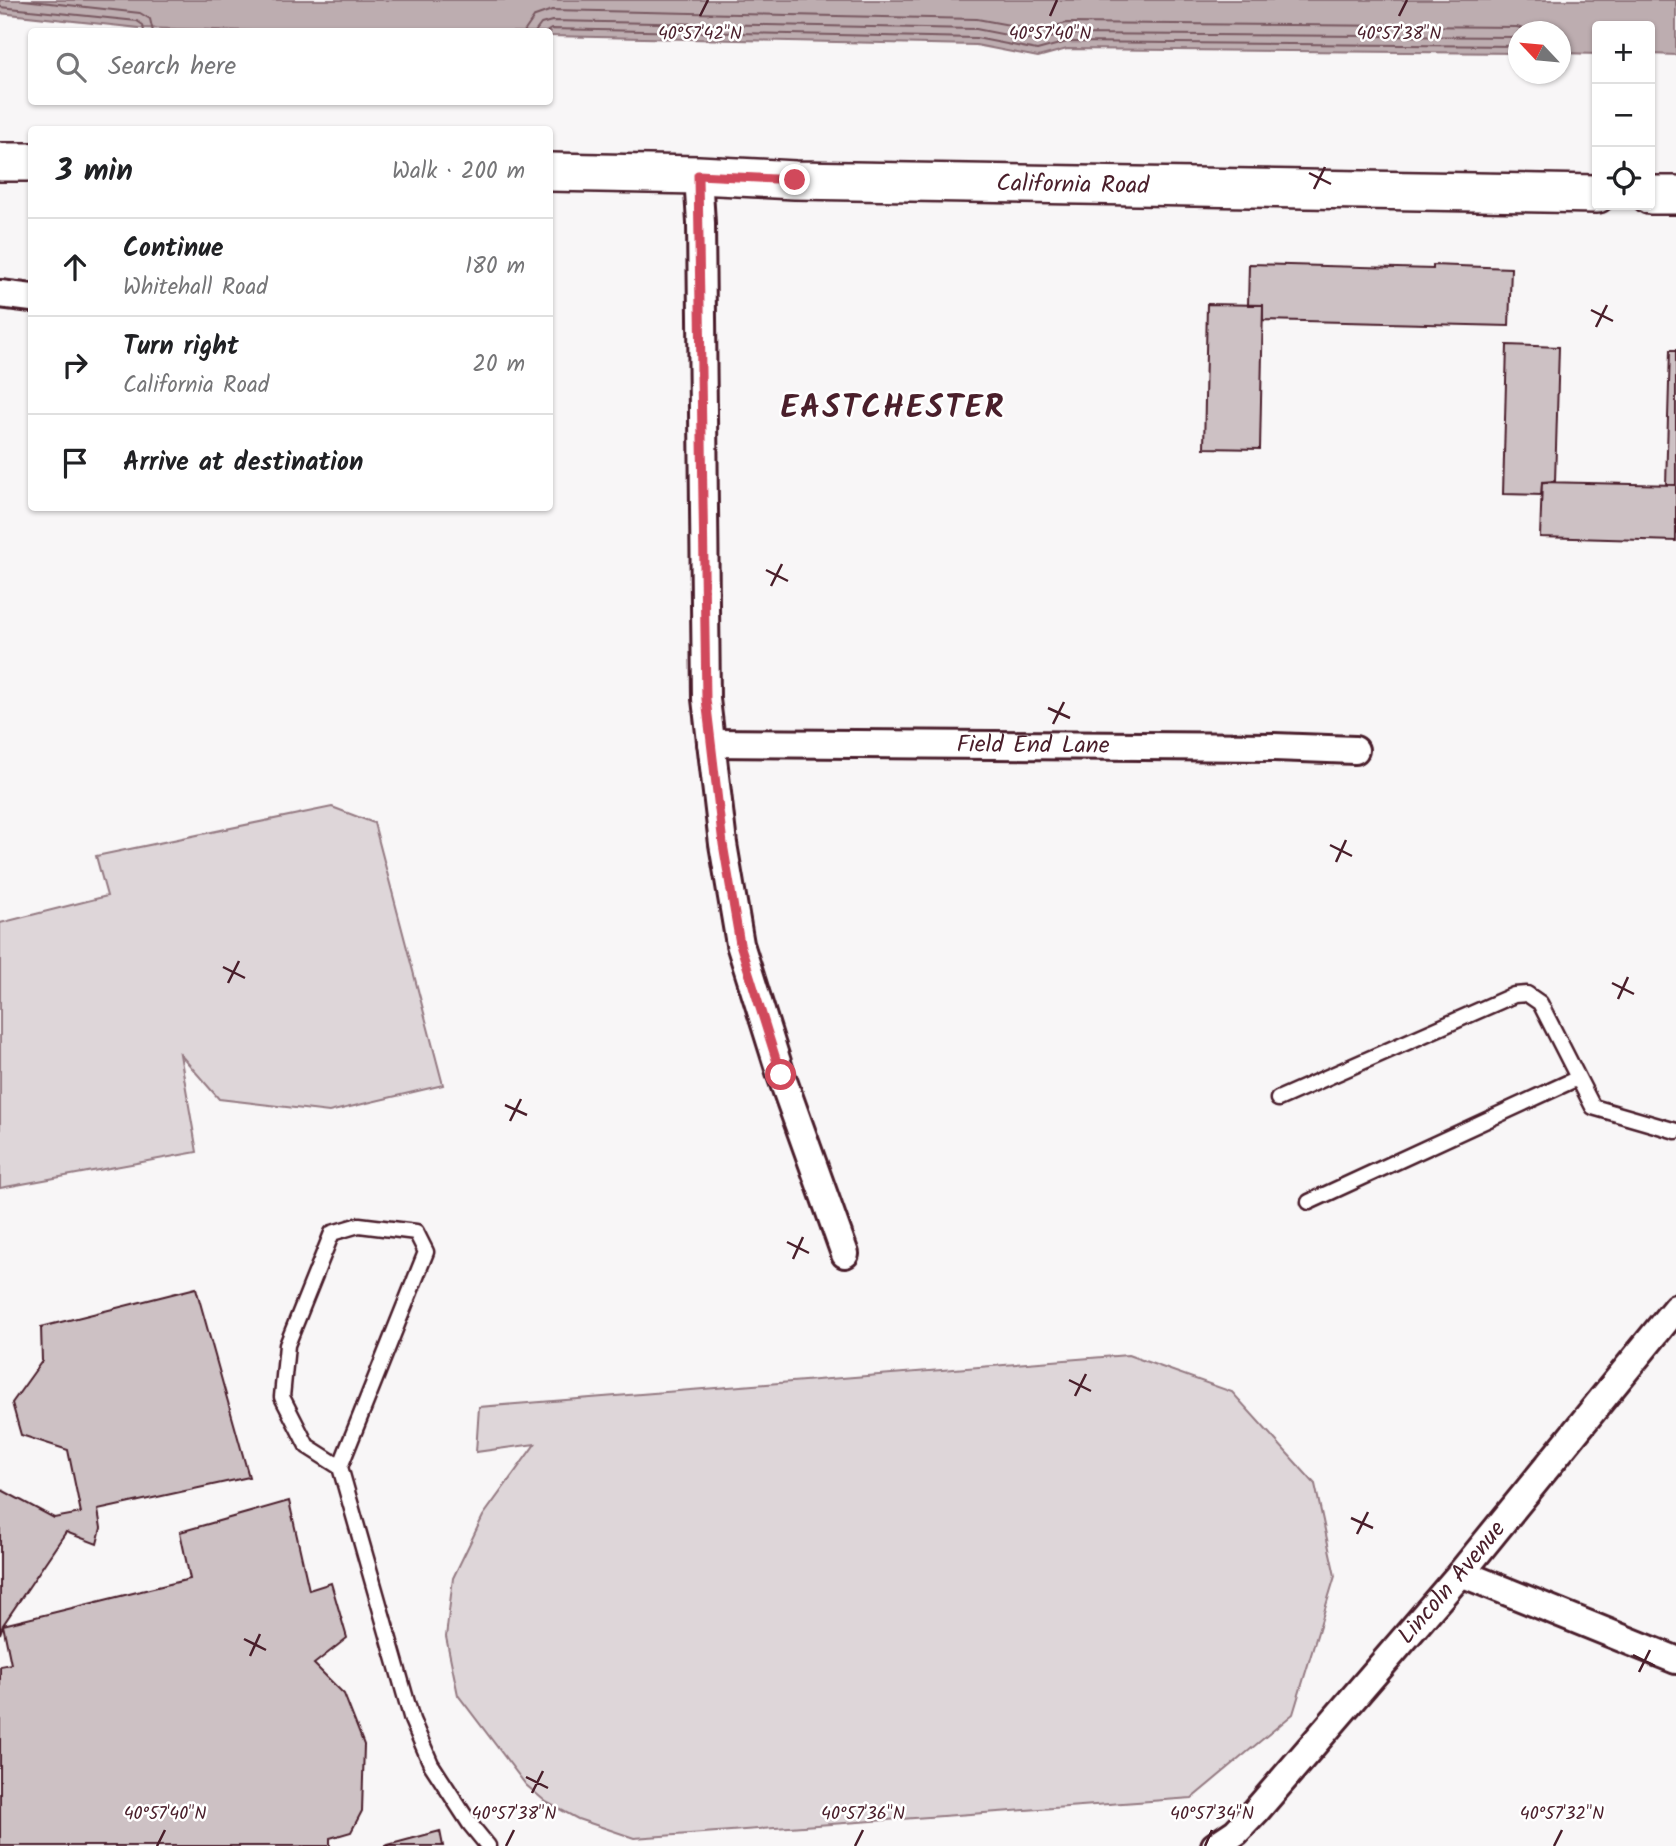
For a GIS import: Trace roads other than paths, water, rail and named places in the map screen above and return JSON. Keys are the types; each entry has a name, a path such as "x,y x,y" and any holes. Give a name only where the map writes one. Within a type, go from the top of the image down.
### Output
{"main road":[{"path":"0,162 28,162"},
{"name":"California Road","path":"553,172 795,180 1592,194"},
{"path":"1655,195 1676,195"}],"street":[{"path":"698,175 706,699 723,844 740,944 781,1075 845,1254"},
{"path":"0,294 28,298"},
{"name":"Field End Lane","path":"712,743 1355,750"},
{"name":"Lincoln Avenue","path":"1214,1846 1236,1832 1256,1811 1461,1573 1676,1308"},
{"path":"1461,1573 1676,1660"}],"lane":[{"path":"1278,1099 1514,995 1527,994 1540,1003 1593,1107 1676,1131"},
{"path":"1309,1202 1578,1078"},
{"path":"340,1467 307,1446 282,1397 288,1345 332,1233 359,1225 416,1232 426,1252 340,1467 412,1720 431,1765 488,1846"}],"water":[{"path":"0,0 1676,0 1676,55 1655,54 1655,21 1592,21 1592,54 1571,53 1571,21 1508,21 1508,53 1067,49 1038,57 976,45 553,36 553,28 139,28 0,13"}],"district":[{"name":"EASTCHESTER","path":"893,408"}]}
